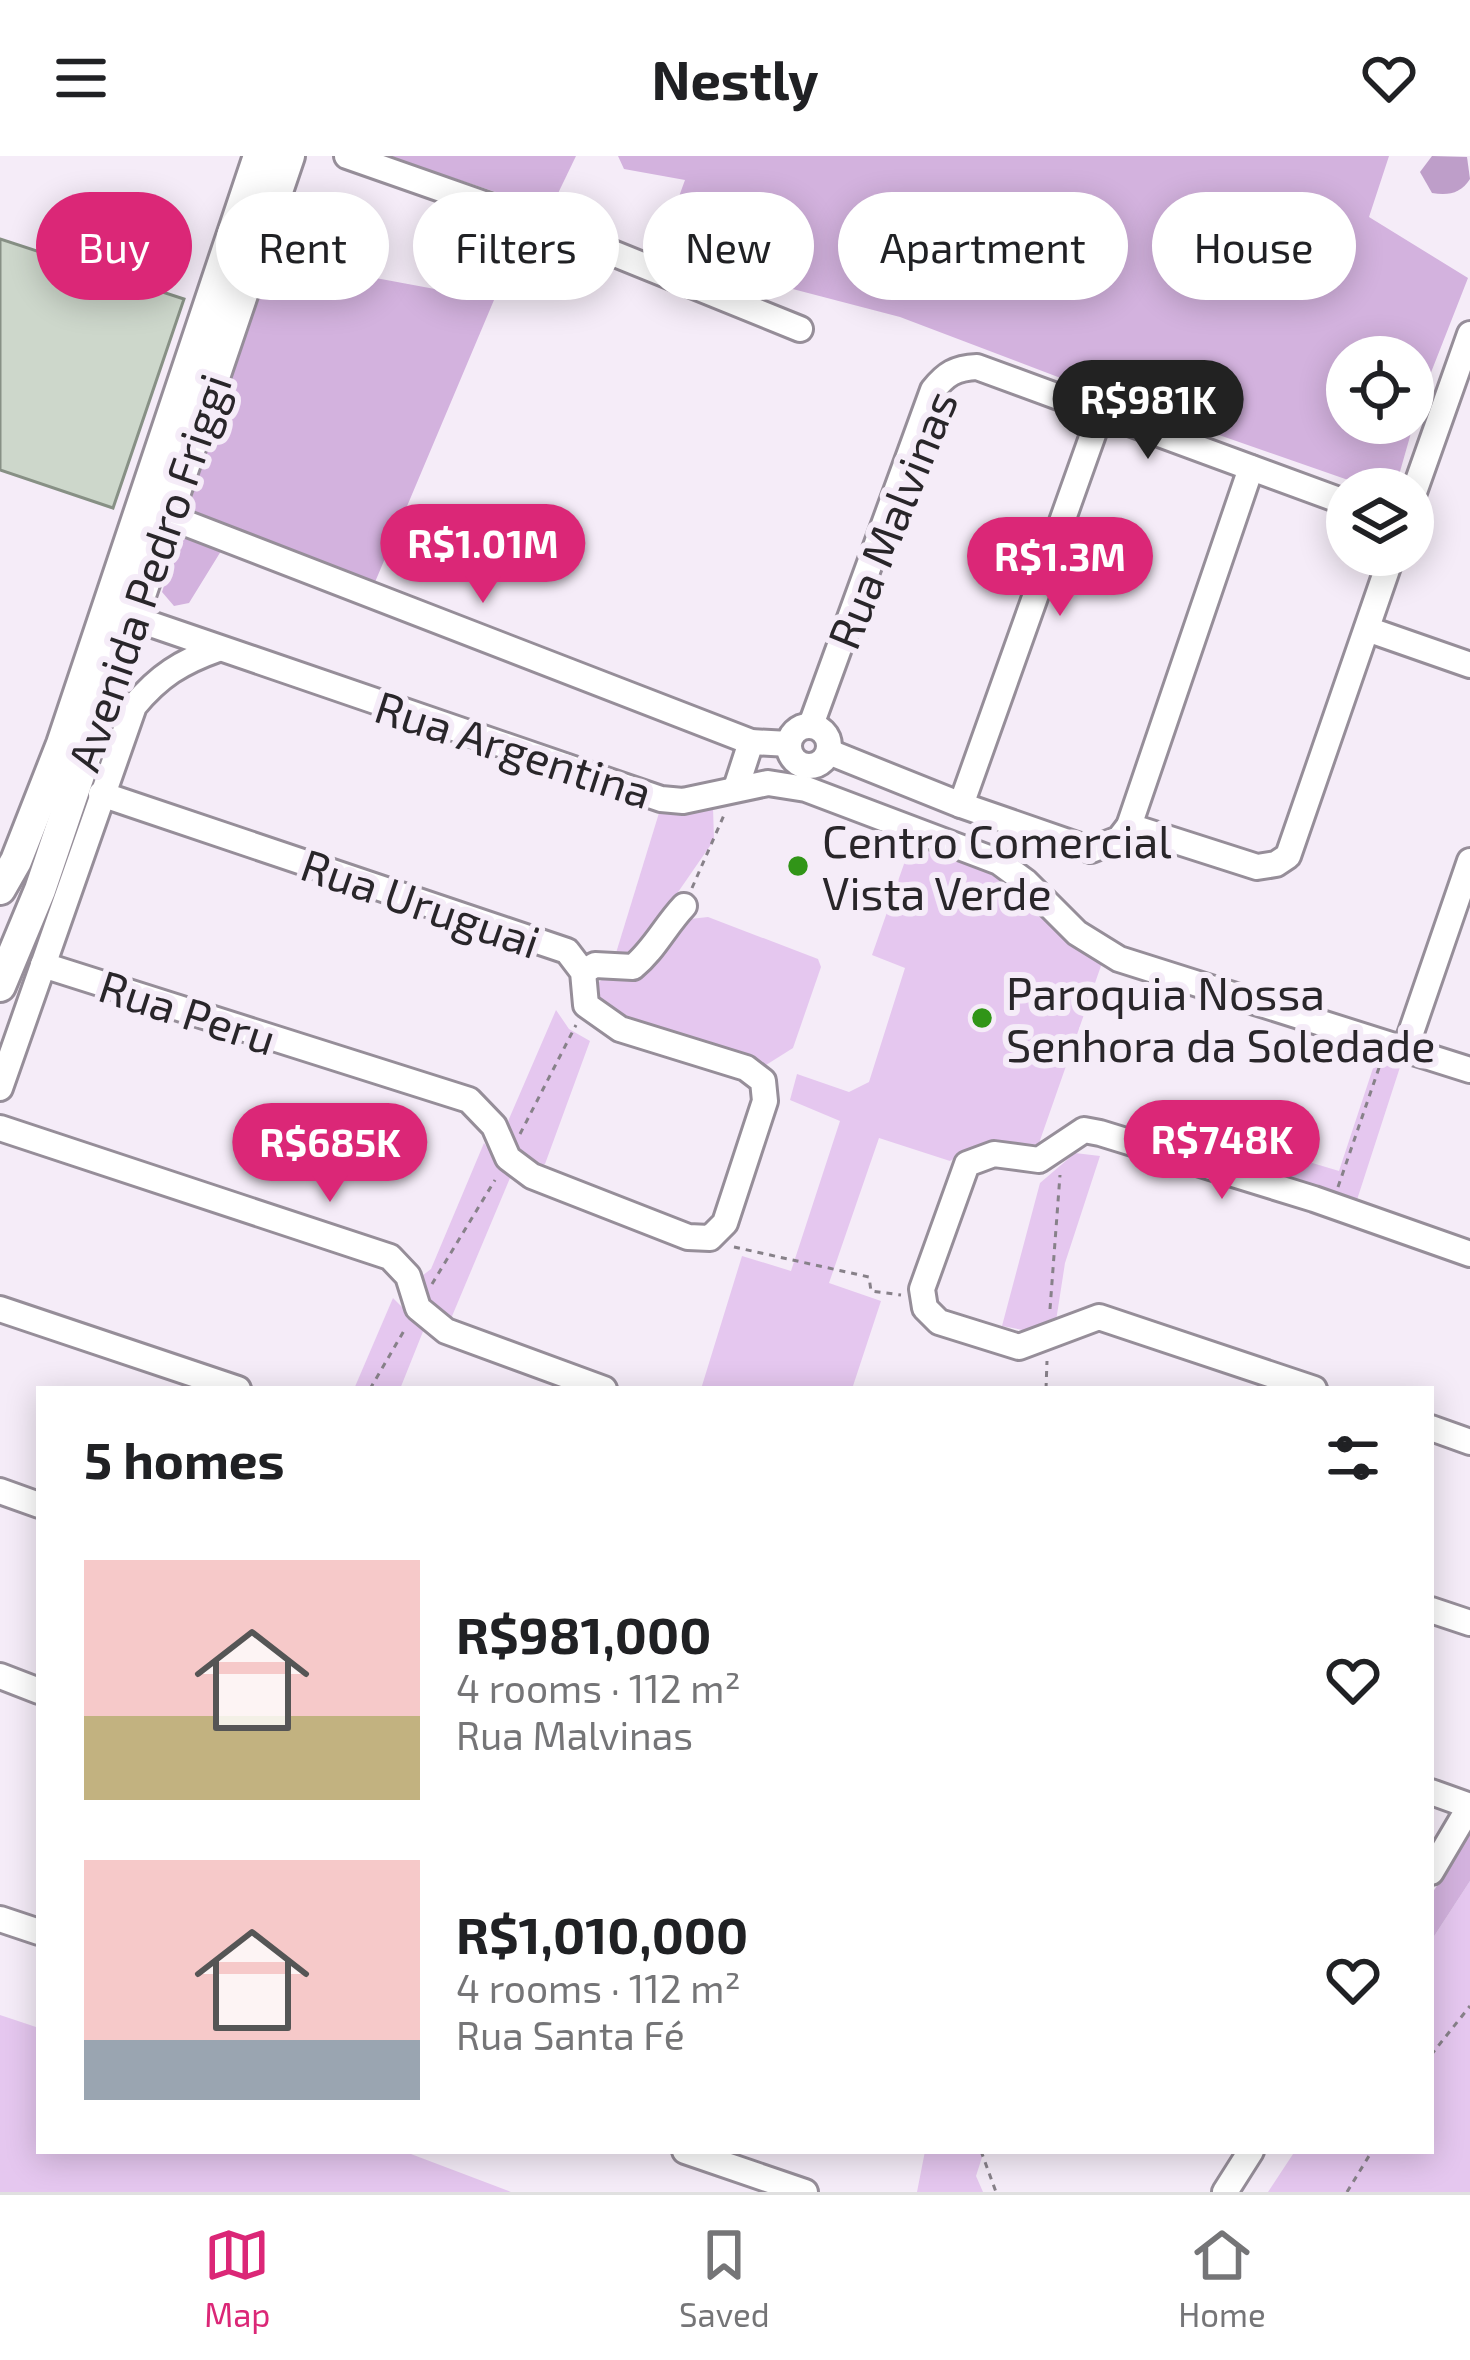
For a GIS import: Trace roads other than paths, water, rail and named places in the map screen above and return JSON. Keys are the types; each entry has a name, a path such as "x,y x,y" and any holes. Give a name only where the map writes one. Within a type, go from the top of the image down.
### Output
{"main road":[{"name":"Avenida Pedro Friggi","path":"0,890 8,858 62,744 259,156"},
{"name":"Avenida Pedro Friggi","path":"0,986 40,890 290,156"},
{"path":"40,890 57,924"}],"street":[{"path":"347,156 542,224 800,329"},
{"path":"1425,468 1463,378 1470,334"},
{"name":"Rua Malvinas","path":"812,725 933,390 958,368 976,367 1326,495"},
{"path":"961,806 1102,412"},
{"path":"814,769 827,735 812,725 794,732 789,744 792,756 814,769 961,806 1090,850 1119,839 1129,826 1251,468"},
{"path":"167,516 752,742 789,744"},
{"path":"1129,826 1257,867 1288,856 1385,576"},
{"name":"Rua Argentina","path":"133,618 631,792 683,801 814,769 999,862 1078,933 1119,959 1470,1070"},
{"path":"1367,629 1470,665"},
{"path":"0,1088 134,706 157,678 182,662 218,649"},
{"path":"736,788 752,742"},
{"name":"Rua Uruguai","path":"101,794 567,951 583,972 586,1005 620,1029 746,1068 763,1081 765,1101 725,1222 710,1238"},
{"path":"1397,1044 1470,861"},
{"path":"583,972 595,965 633,967 648,955 663,927 684,906"},
{"name":"Rua Peru","path":"43,965 469,1100 494,1126 508,1158 532,1176 688,1237 710,1238"},
{"path":"0,1127 390,1257 408,1276 418,1308 446,1330 596,1386"},
{"path":"1305,1386 1099,1317 1019,1347 939,1322 925,1308 922,1289 968,1164 994,1154 1039,1160 1084,1130 1332,1205 1470,1254"},
{"path":"0,1309 229,1386"},
{"path":"1434,1430 1470,1442"},
{"path":"0,1491 36,1504"},
{"path":"1434,1611 1470,1623"},
{"path":"0,1676 36,1690"},
{"path":"1434,1793 1470,1806 1434,1867"},
{"path":"0,1919 36,1931"},
{"path":"694,2154 806,2192"},
{"path":"1225,2192 1249,2154"}],"place":[{"name":"Centro Comercial Vista Verde","path":"798,866"},
{"name":"Paroquia Nossa Senhora da Soledade","path":"982,1018"}]}
